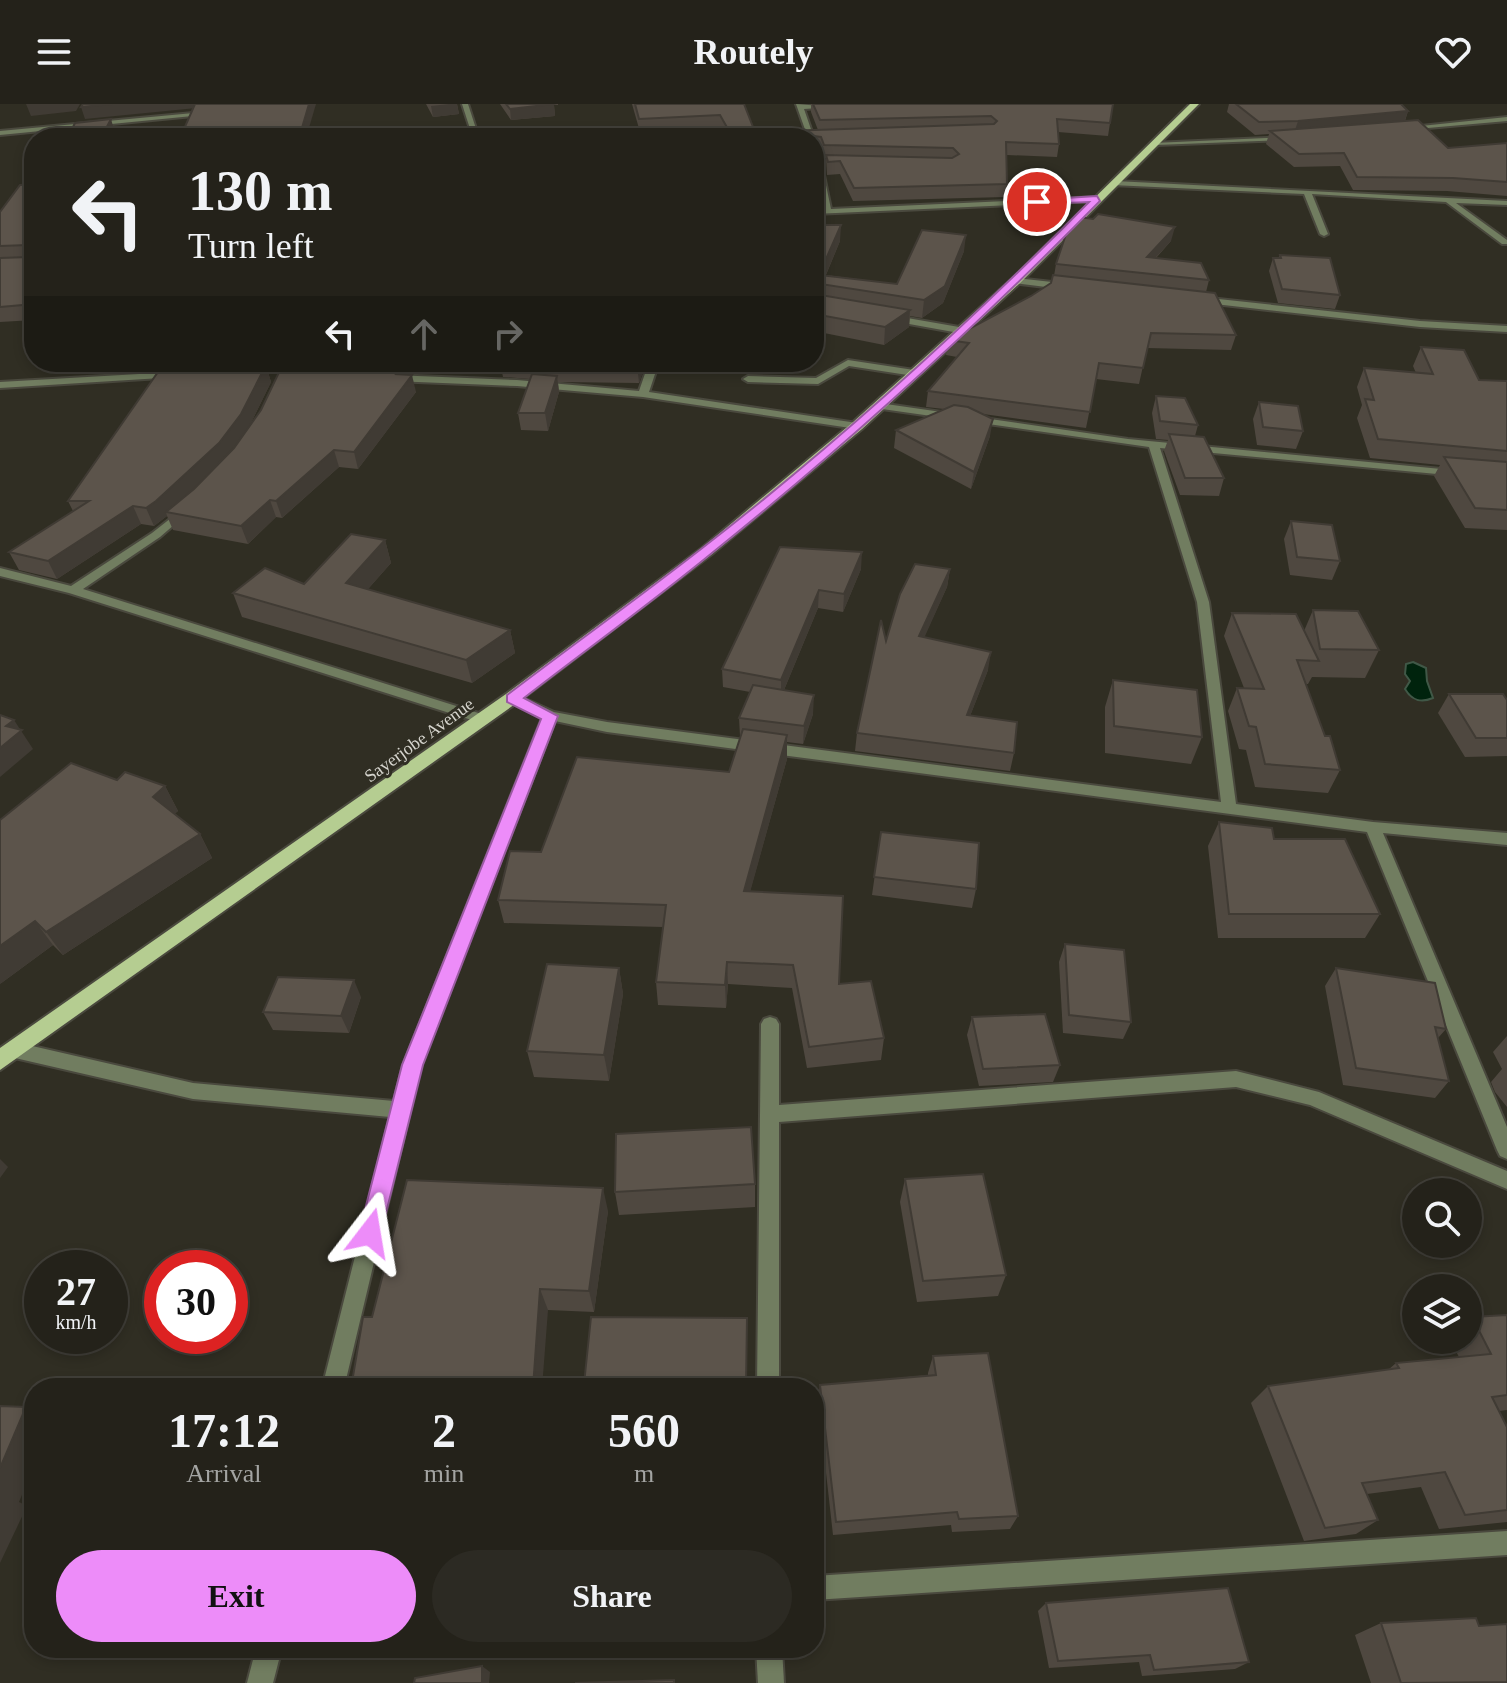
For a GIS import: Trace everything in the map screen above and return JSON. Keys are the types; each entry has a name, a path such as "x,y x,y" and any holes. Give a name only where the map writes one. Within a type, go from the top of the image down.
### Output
{"main road":[{"name":"Sayerjobe Avenue","path":"8,1055 483,719 707,551 857,426 1016,281 1195,104"}],"street":[{"path":"465,104 473,128"},
{"path":"807,128 799,106 845,107"},
{"path":"54,128 221,111"},
{"path":"75,126 81,115"},
{"path":"1397,128 1497,120 1507,122"},
{"path":"0,133 24,131"},
{"path":"1156,143 1294,138"},
{"path":"824,163 834,163"},
{"path":"1115,183 1250,186 1507,203"},
{"path":"824,190 828,211"},
{"path":"1307,191 1324,234"},
{"path":"824,211 1097,199"},
{"path":"1447,200 1505,242"},
{"path":"1016,281 1079,288"},
{"path":"1190,299 1420,324 1507,329"},
{"path":"884,317 959,330"},
{"path":"748,379 818,381 828,377 839,365 848,363 914,373"},
{"path":"643,394 651,372"},
{"path":"0,385 188,375"},
{"path":"377,378 517,383 643,394 857,426"},
{"path":"879,406 1153,444 1476,474"},
{"path":"1153,444 1203,602 1229,809"},
{"path":"73,590 156,535 192,504"},
{"path":"0,572 73,590 483,719"},
{"path":"512,698 550,716 607,727 1373,827 1507,839"},
{"path":"335,1378 412,1065 550,716"},
{"path":"1373,827 1507,1150"},
{"path":"768,1378 770,1024"},
{"path":"8,1055 193,1091 400,1110"},
{"path":"771,1114 1236,1079 1312,1098 1507,1180"},
{"path":"824,1587 1507,1543"},
{"path":"260,1683 266,1658"},
{"path":"770,1658 771,1683"}],"shaded area":[{"path":"1413,662 1426,668 1433,698 1417,700 1405,689 1410,681 1405,674 1406,664"}],"building":[{"path":"83,104 112,104 81,107"},
{"path":"195,104 309,104 302,128 184,128"},
{"path":"506,104 554,104 510,109"},
{"path":"635,104 744,104 753,128 727,128 720,115 639,119"},
{"path":"813,104 1113,104 1110,123 1057,119 1059,144 1006,142 1007,184 854,188 840,161 828,162 826,155 952,158 959,154 953,148 824,145 824,130 994,124 997,121 991,116 820,120"},
{"path":"1236,104 1401,104 1408,111 1259,122"},
{"path":"111,119 106,128 76,128 73,127 75,123"},
{"path":"1418,120 1448,148 1507,143 1507,182 1357,177 1344,153 1299,154 1270,131"},
{"path":"20,185 24,185 24,245 0,246 0,212"},
{"path":"1098,214 1175,227 1147,257 1201,263 1209,280 1056,264 1068,228 1079,217 1093,219"},
{"path":"824,225 841,225 824,264"},
{"path":"922,230 966,235 945,286 924,300 824,285 824,276 897,284"},
{"path":"1280,255 1330,258 1340,295 1282,289 1273,258 1281,258"},
{"path":"24,257 24,305 0,307 0,258"},
{"path":"1053,275 1215,293 1236,335 1151,333 1143,368 1099,363 1090,412 928,391 969,343 948,340 1031,296 1051,283"},
{"path":"824,296 910,310 885,327 824,316"},
{"path":"1421,347 1464,350 1479,380 1507,381 1507,451 1378,439 1365,399 1374,400 1364,368 1433,374"},
{"path":"158,372 262,372 241,414 219,443 156,501 146,508 133,506 48,561 9,552 89,501 68,501"},
{"path":"279,372 397,372 412,375 354,452 334,450 276,501 270,500 241,526 166,512 194,489 234,448 261,410"},
{"path":"532,374 557,376 545,413 518,413"},
{"path":"1156,396 1185,398 1198,425 1160,421"},
{"path":"1259,402 1298,406 1303,431 1263,427"},
{"path":"954,405 968,407 993,419 974,472 896,430"},
{"path":"1169,434 1204,437 1224,478 1185,478"},
{"path":"1444,457 1507,462 1507,510 1475,508"},
{"path":"1291,521 1332,525 1340,561 1297,557"},
{"path":"351,534 385,540 346,583 510,630 466,660 233,593 265,568 304,584"},
{"path":"780,547 862,552 844,594 819,590 781,680 722,669"},
{"path":"915,564 950,569 919,636 991,652 967,715 1017,722 1014,753 857,733 881,620 886,641 900,594"},
{"path":"1313,610 1358,611 1379,650 1320,649"},
{"path":"1232,613 1296,614 1319,661 1297,660 1325,736 1330,736 1340,770 1265,764 1256,727 1249,726 1237,688 1264,689"},
{"path":"1113,680 1197,690 1202,737 1114,726"},
{"path":"753,685 814,695 804,726 739,718"},
{"path":"1449,694 1503,694 1507,700 1507,738 1476,738"},
{"path":"0,715 14,720 6,726 22,730 0,748"},
{"path":"743,729 787,735 744,891 843,896 839,984 871,981 884,1038 809,1047 793,965 727,962 725,985 656,982 666,905 498,900 510,851 541,852 577,757 729,772"},
{"path":"71,763 117,780 125,772 165,786 153,797 200,834 46,932 35,921 0,946 0,820"},
{"path":"1219,822 1272,828 1274,839 1345,839 1380,914 1229,914"},
{"path":"881,832 979,843 976,889 874,877"},
{"path":"1065,944 1124,950 1131,1022 1069,1015"},
{"path":"547,964 619,968 604,1055 527,1051"},
{"path":"1336,968 1435,983 1446,1029 1435,1027 1449,1081 1356,1068"},
{"path":"278,977 354,980 341,1016 263,1012"},
{"path":"1045,1014 1060,1065 983,1069 972,1017"},
{"path":"751,1127 755,1184 615,1192 616,1134"},
{"path":"983,1174 1006,1275 923,1281 905,1179"},
{"path":"407,1180 603,1188 589,1291 540,1289 534,1378 353,1378 363,1317 372,1317"},
{"path":"1507,1315 1507,1395 1492,1397 1507,1427 1507,1510 1465,1515 1445,1472 1362,1483 1378,1520 1325,1528 1268,1386 1399,1368 1396,1363 1491,1354 1482,1336 1482,1316"},
{"path":"591,1317 747,1318 746,1378 585,1378"},
{"path":"988,1353 1018,1516 959,1519 957,1512 836,1522 824,1419 824,1385 936,1375 933,1356"},
{"path":"0,1406 24,1407 24,1412 0,1468"},
{"path":"1228,1588 1249,1662 1154,1670 1150,1655 1058,1661 1046,1603"},
{"path":"1476,1618 1479,1626 1507,1624 1507,1682 1401,1683 1381,1623"},
{"path":"482,1666 482,1683 414,1683 415,1678"},
{"path":"674,1680 674,1683 575,1683"}],"route":[{"path":"370,1233 412,1065 550,716 512,698 707,551 857,426 1016,281 1097,199 1037,202"}]}
